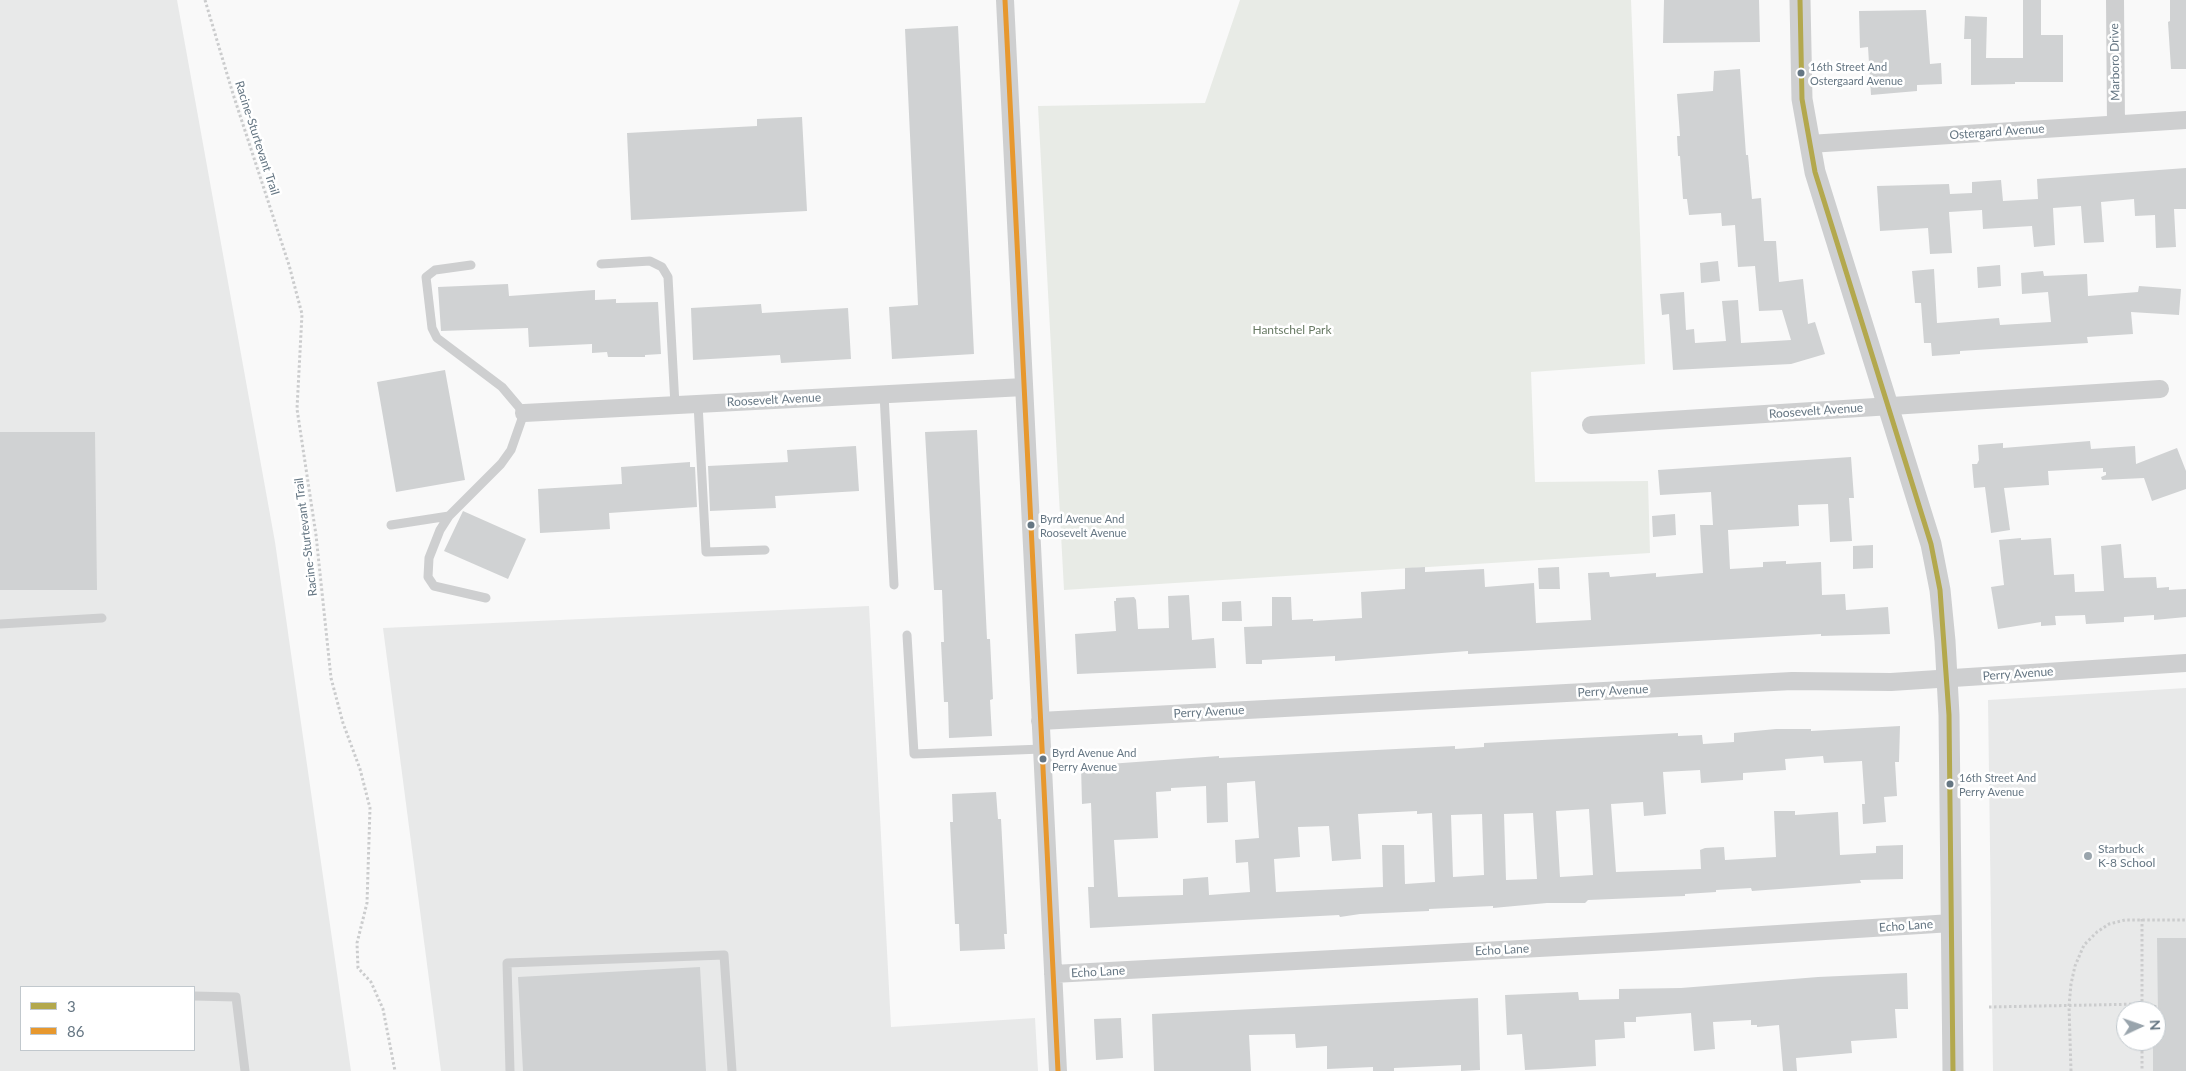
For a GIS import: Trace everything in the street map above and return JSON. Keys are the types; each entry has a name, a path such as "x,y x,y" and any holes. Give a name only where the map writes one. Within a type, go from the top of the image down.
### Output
{"street":[{"path":"1005,0 1058,1071"},
{"path":"1800,0 1802,98 1815,172 1931,544 1940,590 1948,678 1953,1071"},
{"name":"Marboro Drive","path":"2115,0 2116,124"},
{"name":"Ostergard Avenue","path":"1809,144 2186,120"},
{"name":"Roosevelt Avenue","path":"524,413 1024,387"},
{"name":"Roosevelt Avenue","path":"1591,425 2160,389"},
{"name":"Perry Avenue","path":"1040,721 1792,681 1891,682 2186,663"},
{"name":"Echo Lane","path":"1053,974 1651,942 1952,923"}],"lane":[{"path":"601,264 650,261 662,268 668,277 675,405"},
{"path":"471,265 435,270 426,277 432,328 438,338 502,387 524,413 511,450 501,464 449,516 440,530 429,558 428,577 434,586 486,598"},
{"path":"884,394 894,585"},
{"path":"698,404 706,552 765,550"},
{"path":"391,525 449,516"},
{"path":"0,624 102,618"},
{"path":"907,636 914,754 1042,749"},
{"path":"510,1071 507,963 724,955 732,1071"},
{"path":"195,996 236,997 245,1071"}],"path":[{"name":"Racine-Sturtevant Trail","path":"205,0 233,94 289,265 302,314 297,409 316,535 331,678 343,722 360,769 370,808 367,903 357,943 358,968 371,982 383,1009 395,1071"},
{"path":"2142,919 2142,1001"},
{"path":"2071,1071 2069,1006 2074,966 2084,945 2097,932 2109,924 2125,920 2186,920"},
{"path":"1989,1007 2116,1005"},
{"path":"2142,1051 2142,1071"}],"shaded area":[{"path":"0,0 177,0 275,542 351,1071 0,1071"},
{"path":"869,606 891,1027 1035,1018 1038,1071 441,1071 383,628"},
{"name":"Starbuck K-8 School","path":"2186,688 2186,1071 1993,1071 1988,700"}],"green space":[{"name":"Hantschel Park","path":"1240,0 1631,0 1645,364 1531,372 1535,482 1648,481 1650,553 1064,590 1038,106 1205,103"}],"building":[{"path":"1664,0 1759,0 1760,42 1663,43"},
{"path":"2023,0 2041,0 2041,35 2063,35 2063,82 2015,82 2015,84 1971,85 1971,39 1964,39 1965,16 1987,17 1986,58 2023,58"},
{"path":"2170,0 2186,0 2186,69 2171,69 2168,22 2170,21"},
{"path":"1926,10 1930,64 1941,63 1942,84 1917,85 1917,91 1871,95 1868,47 1860,48 1859,11"},
{"path":"958,26 974,354 892,359 889,307 918,305 905,29"},
{"path":"1740,69 1746,155 1748,155 1752,199 1761,198 1764,241 1776,241 1779,282 1803,279 1808,324 1815,322 1825,354 1791,364 1673,370 1669,314 1662,315 1660,294 1684,292 1686,330 1694,329 1695,343 1726,341 1722,301 1738,300 1741,343 1791,340 1782,310 1759,311 1755,266 1738,267 1735,225 1722,226 1721,213 1689,215 1687,199 1683,199 1680,156 1678,156 1677,136 1680,136 1677,94 1713,91 1714,71"},
{"path":"802,117 807,211 631,220 627,133 757,126 757,119"},
{"path":"2186,168 2186,209 2174,209 2176,247 2156,248 2155,215 2135,216 2134,199 2101,202 2104,242 2084,243 2081,206 2053,208 2055,245 2034,247 2032,226 1983,229 1982,210 1949,212 1952,253 1930,254 1928,228 1880,231 1877,186 1949,184 1950,194 1972,193 1972,182 2001,180 2003,201 2038,199 2037,179"},
{"path":"1718,261 1720,281 1701,283 1700,263"},
{"path":"2000,265 2001,286 1978,288 1977,267"},
{"path":"1934,269 1937,323 1999,318 2000,325 2051,322 2048,292 2022,294 2021,273 2043,271 2044,276 2087,274 2088,296 2138,292 2139,286 2181,289 2179,315 2131,312 2133,334 2087,337 2088,343 1960,351 1960,354 1932,356 1931,343 1924,343 1921,303 1915,303 1912,271"},
{"path":"508,284 509,296 595,290 595,300 616,299 616,303 658,302 661,354 645,355 645,357 608,357 607,352 592,353 592,344 529,347 528,328 441,331 438,287"},
{"path":"761,304 762,313 848,308 851,359 781,363 780,355 693,360 691,308"},
{"path":"445,370 465,480 396,492 377,382"},
{"path":"977,430 987,639 990,639 993,699 990,700 992,736 949,738 948,702 944,702 941,642 944,642 942,590 934,590 925,432"},
{"path":"0,432 95,432 97,590 0,590"},
{"path":"2090,441 2091,449 2135,446 2136,464 2177,448 2186,471 2186,489 2152,501 2144,478 2102,480 2101,477 2106,475 2106,472 2103,472 2103,468 2048,471 2049,485 2004,488 2010,530 1991,533 1985,487 1974,488 1972,464 1977,464 1979,460 1978,445 2003,443 2003,448"},
{"path":"856,446 859,491 775,496 776,508 710,511 708,466 788,462 787,450"},
{"path":"1851,457 1854,498 1849,498 1852,541 1830,542 1828,504 1798,505 1799,526 1728,530 1730,569 1763,567 1763,562 1786,561 1786,564 1821,562 1822,595 1845,594 1846,610 1888,607 1890,634 1821,636 1821,634 1468,654 1468,651 1335,661 1335,656 1262,660 1262,664 1246,664 1244,627 1272,626 1272,597 1291,597 1292,620 1313,619 1313,621 1362,618 1361,592 1405,589 1405,568 1425,567 1425,572 1484,569 1485,587 1534,583 1536,623 1591,620 1588,573 1609,572 1610,577 1656,573 1656,577 1703,573 1700,525 1713,525 1711,492 1660,495 1658,470"},
{"path":"690,462 690,467 695,467 697,507 609,513 610,529 540,533 538,489 622,484 621,467"},
{"path":"463,511 526,539 508,579 444,551"},
{"path":"1675,514 1676,535 1653,537 1652,516"},
{"path":"2021,538 2021,540 2051,538 2054,575 2074,574 2075,592 2104,591 2101,546 2121,544 2124,578 2156,577 2157,588 2169,587 2169,590 2186,589 2186,617 2154,620 2154,615 2124,617 2124,622 2086,624 2085,615 2055,616 2056,625 2041,626 2041,622 1998,629 1991,587 2004,585 1999,540"},
{"path":"1873,545 1873,568 1853,569 1853,546"},
{"path":"1559,567 1560,589 1539,589 1538,568"},
{"path":"1189,595 1192,640 1214,638 1216,668 1077,674 1075,634 1116,631 1114,601 1116,601 1116,598 1134,597 1136,600 1138,629 1169,628 1168,596"},
{"path":"1241,601 1242,621 1222,621 1222,602"},
{"path":"1900,726 1899,762 1895,762 1897,796 1884,797 1886,822 1863,824 1862,804 1865,804 1862,761 1824,763 1823,756 1785,759 1786,770 1743,773 1743,780 1701,783 1700,770 1663,772 1666,814 1644,816 1643,802 1611,804 1616,872 1701,869 1700,850 1705,848 1724,847 1725,860 1776,857 1774,811 1795,811 1795,815 1838,812 1840,855 1876,853 1876,846 1903,845 1903,879 1860,880 1861,883 1752,891 1751,888 1716,890 1716,892 1685,894 1685,896 1588,900 1585,903 1547,903 1493,908 1493,906 1429,909 1429,911 1360,914 1340,917 1339,915 1090,928 1088,887 1094,887 1091,803 1082,804 1081,766 1219,756 1219,758 1455,746 1455,749 1484,747 1484,743 1678,733 1678,736 1702,735 1703,744 1734,742 1734,733 1776,729 1811,729 1811,731","holes":["1255,781 1259,838 1235,840 1236,863 1248,862 1250,892 1209,895 1208,877 1183,879 1183,895 1118,897 1114,840 1158,838 1156,792 1171,791 1171,788 1206,786 1207,823 1228,822 1227,783","1589,809 1593,875 1560,877 1556,811","1417,811 1417,814 1432,813 1435,882 1405,884 1404,845 1382,845 1383,887 1276,892 1274,859 1300,857 1298,827 1329,826 1332,861 1361,859 1358,814","1533,813 1537,879 1506,880 1504,814","1482,814 1484,875 1453,877 1451,815"]},
{"path":"996,792 998,819 1001,819 1007,934 1004,934 1005,949 960,951 959,924 955,924 950,822 953,822 952,794"},
{"path":"2157,938 2186,938 2186,1071 2153,1071 2153,1051 2166,1051 2166,1001 2158,1001"},
{"path":"700,967 706,1071 523,1071 518,977"},
{"path":"1907,973 1908,1009 1895,1009 1897,1038 1851,1041 1852,1053 1796,1058 1797,1071 1783,1071 1779,1025 1757,1027 1757,1025 1751,1025 1751,1020 1713,1022 1715,1049 1694,1051 1691,1013 1636,1017 1636,1022 1624,1022 1625,1038 1595,1040 1596,1066 1548,1069 1525,1070 1522,1034 1507,1035 1505,995 1578,992 1579,1000 1619,999 1619,989 1681,988 1818,977"},
{"path":"1478,998 1480,1070 1461,1071 1461,1065 1394,1068 1394,1071 1373,1071 1373,1067 1327,1069 1327,1046 1296,1048 1295,1034 1249,1035 1251,1071 1154,1071 1152,1014"},
{"path":"1121,1018 1123,1058 1096,1060 1094,1019"}],"transit line":[{"name":"86","path":"1005,0 1058,1071"},
{"name":"3","path":"1800,0 1802,99 1815,172 1931,544 1940,590 1949,715 1953,1071"}],"place":[{"name":"16th Street And Ostergaard Avenue","path":"1801,73"},
{"name":"Byrd Avenue And Roosevelt Avenue","path":"1031,525"},
{"name":"Byrd Avenue And Perry Avenue","path":"1043,759"},
{"name":"16th Street And Perry Avenue","path":"1950,784"},
{"name":"Starbuck K-8 School","path":"2088,856"}]}
